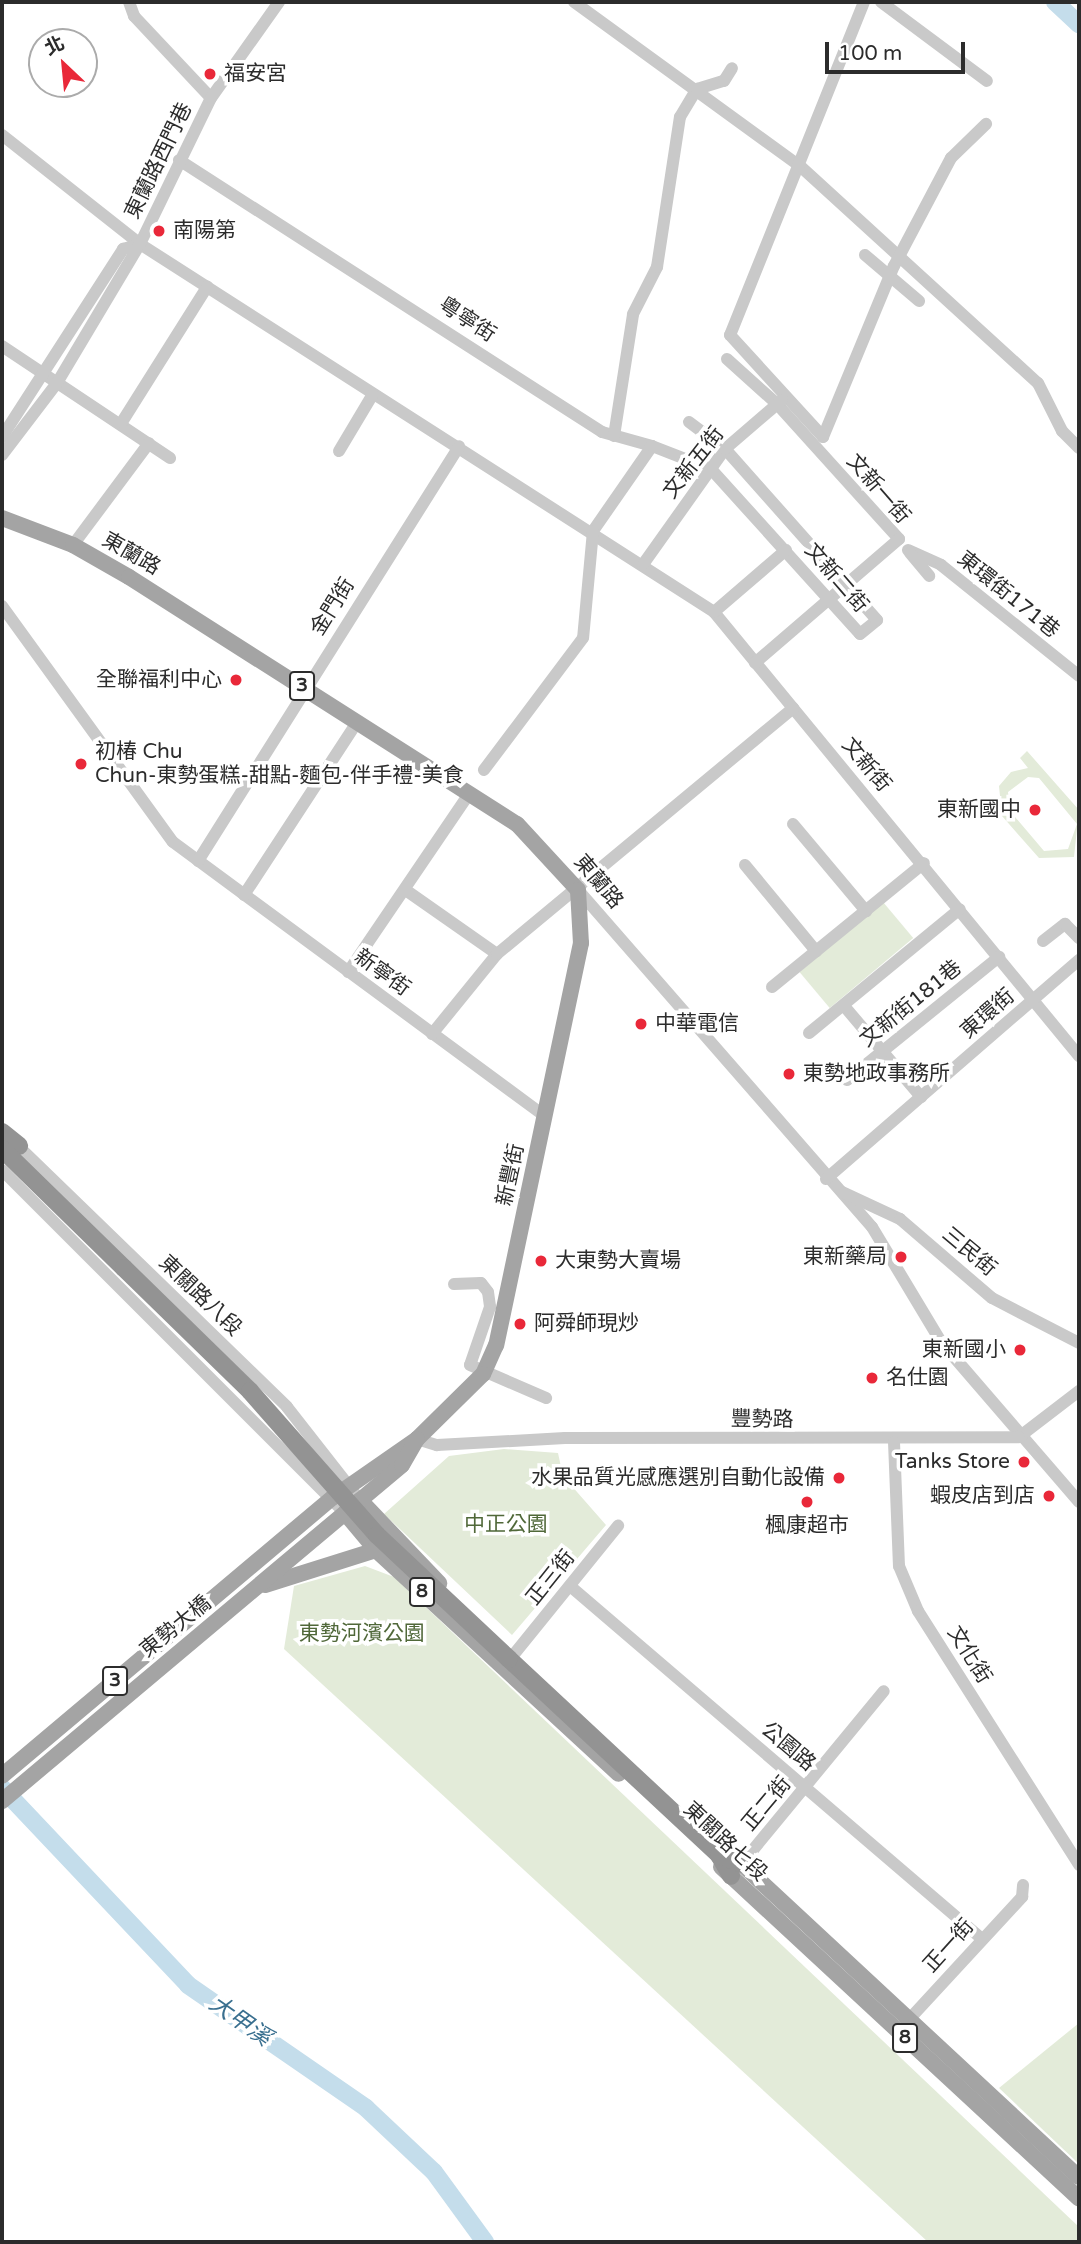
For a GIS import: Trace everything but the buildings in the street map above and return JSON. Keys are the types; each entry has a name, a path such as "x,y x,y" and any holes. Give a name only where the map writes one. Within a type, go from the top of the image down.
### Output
{"highway":[{"path":"2,1131 10,1148 124,1268 250,1391 377,1535 512,1656 737,1870"}],"main road":[{"name":"東蘭路","path":"2,517 73,545 308,689 517,824 578,890"},
{"name":"新豐街","path":"417,1439 483,1374 496,1345 543,1115 582,943 578,890"},
{"name":"3","path":"332,1498 417,1439"},
{"name":"3","path":"345,1513 402,1465 417,1439"},
{"name":"東勢大橋","path":"2,1776 332,1498"},
{"name":"東關路七段","path":"360,1500 512,1656 737,1870 839,1978 904,2025 1079,2177"},
{"name":"東勢大橋","path":"2,1801 345,1513"},
{"name":"東關路七段","path":"345,1513 376,1550 426,1596 737,1870 851,1966 904,2025 1079,2199"},
{"path":"259,1586 376,1550"},
{"path":"426,1596 438,1582"}],"street":[{"path":"129,2 134,16 211,98"},
{"name":"東蘭路西門巷","path":"2,437 123,249 139,244 211,98 279,2"},
{"path":"574,2 800,166 1038,383 1062,430 1079,448"},
{"path":"864,2 800,166 740,299 730,335 781,401 822,438 899,256 950,158 986,124"},
{"path":"881,2 987,81"},
{"path":"614,436 633,314 657,267 680,117 697,89 724,81 733,68"},
{"path":"2,135 139,244 593,531"},
{"name":"粵寧街","path":"179,160 614,436 652,446"},
{"path":"2,455 57,383 139,244"},
{"path":"865,255 891,274 919,301"},
{"path":"122,422 206,287"},
{"path":"2,346 122,422 170,458"},
{"name":"文新一街","path":"727,359 781,401 899,539 755,663"},
{"path":"339,451 373,394"},
{"name":"文新五街","path":"644,563 725,449 781,401"},
{"name":"文新二街","path":"652,446 711,469 860,634 877,620 725,449 688,422"},
{"path":"73,545 149,443"},
{"name":"金門街","path":"198,861 459,446"},
{"path":"484,770 583,638 593,531 652,446"},
{"name":"文新街","path":"593,531 713,612 924,863 1079,1056"},
{"path":"899,539 929,576"},
{"path":"713,612 786,550"},
{"name":"東環街171巷","path":"908,550 941,565 1079,676"},
{"path":"2,606 159,825 198,861"},
{"path":"432,1034 498,954 793,708"},
{"path":"244,895 357,722"},
{"path":"348,972 407,891 469,794"},
{"path":"793,824 866,911"},
{"name":"新寧街","path":"198,861 543,1115"},
{"path":"772,987 924,863"},
{"path":"745,865 816,951"},
{"name":"東蘭路","path":"578,890 826,1179 872,1227 941,1342 1019,1437"},
{"path":"407,891 498,954"},
{"path":"809,1033 845,1007 960,909"},
{"path":"1043,941 1065,924 1079,938"},
{"name":"文新街181巷","path":"847,1080 999,957"},
{"name":"東環街","path":"826,1179 1079,960"},
{"path":"845,1007 921,1097"},
{"name":"東關路八段","path":"10,1148 287,1406 351,1483 360,1500"},
{"path":"2,1170 345,1513"},
{"name":"三民街","path":"835,1189 900,1219 992,1298 1079,1343"},
{"path":"454,1284 481,1283 488,1292 490,1307 470,1365 483,1374 546,1398"},
{"path":"1079,1391 1019,1437 1079,1502"},
{"name":"豐勢路","path":"417,1439 437,1445 565,1438 894,1442 1019,1437"},
{"name":"文化街","path":"894,1442 899,1566 913,1600 1079,1865"},
{"name":"正三街","path":"512,1656 618,1526"},
{"name":"公園路","path":"569,1586 982,1939"},
{"name":"正二街","path":"737,1870 884,1691"},
{"name":"正一街","path":"904,2025 1022,1897 1023,1885"},
{"path":"839,1978 851,1966"}],"green space":[{"path":"1027,751 1079,810 1074,857 1039,858 1002,816 999,786 1011,772 1028,768 1020,758","holes":["1028,777 1039,778 1077,824 1068,849 1044,851 1010,811 1008,792"]},
{"path":"883,902 913,938 830,1008 800,972"},
{"name":"中正公園","path":"504,1449 558,1453 563,1476 606,1525 512,1635 384,1514 449,1456"},
{"name":"東勢河濱公園","path":"365,1566 394,1577 1079,2227 1079,2242 928,2242 284,1649 294,1586"},
{"path":"1079,2023 1079,2164 999,2088"}],"waterway":[{"path":"1055,2 1079,24"},
{"name":"大甲溪","path":"2,1788 188,1985 366,2108 434,2172 485,2242"}],"place":[{"name":"福安宮","path":"210,74"},
{"name":"南陽第","path":"159,231"},
{"name":"全聯福利中心","path":"236,680"},
{"name":"初椿 Chu Chun-東勢蛋糕-甜點-麵包-伴手禮-美食","path":"81,764"},
{"name":"東新國中","path":"1035,810"},
{"name":"中華電信","path":"641,1024"},
{"name":"東勢地政事務所","path":"789,1074"},
{"name":"東新藥局","path":"901,1257"},
{"name":"大東勢大賣場","path":"541,1261"},
{"name":"阿舜師現炒","path":"520,1324"},
{"name":"東新國小","path":"1020,1350"},
{"name":"名仕園","path":"872,1378"},
{"name":"Tanks Store","path":"1024,1462"},
{"name":"水果品質光感應選別自動化設備","path":"839,1478"},
{"name":"蝦皮店到店","path":"1049,1496"},
{"name":"楓康超市","path":"807,1502"}]}
